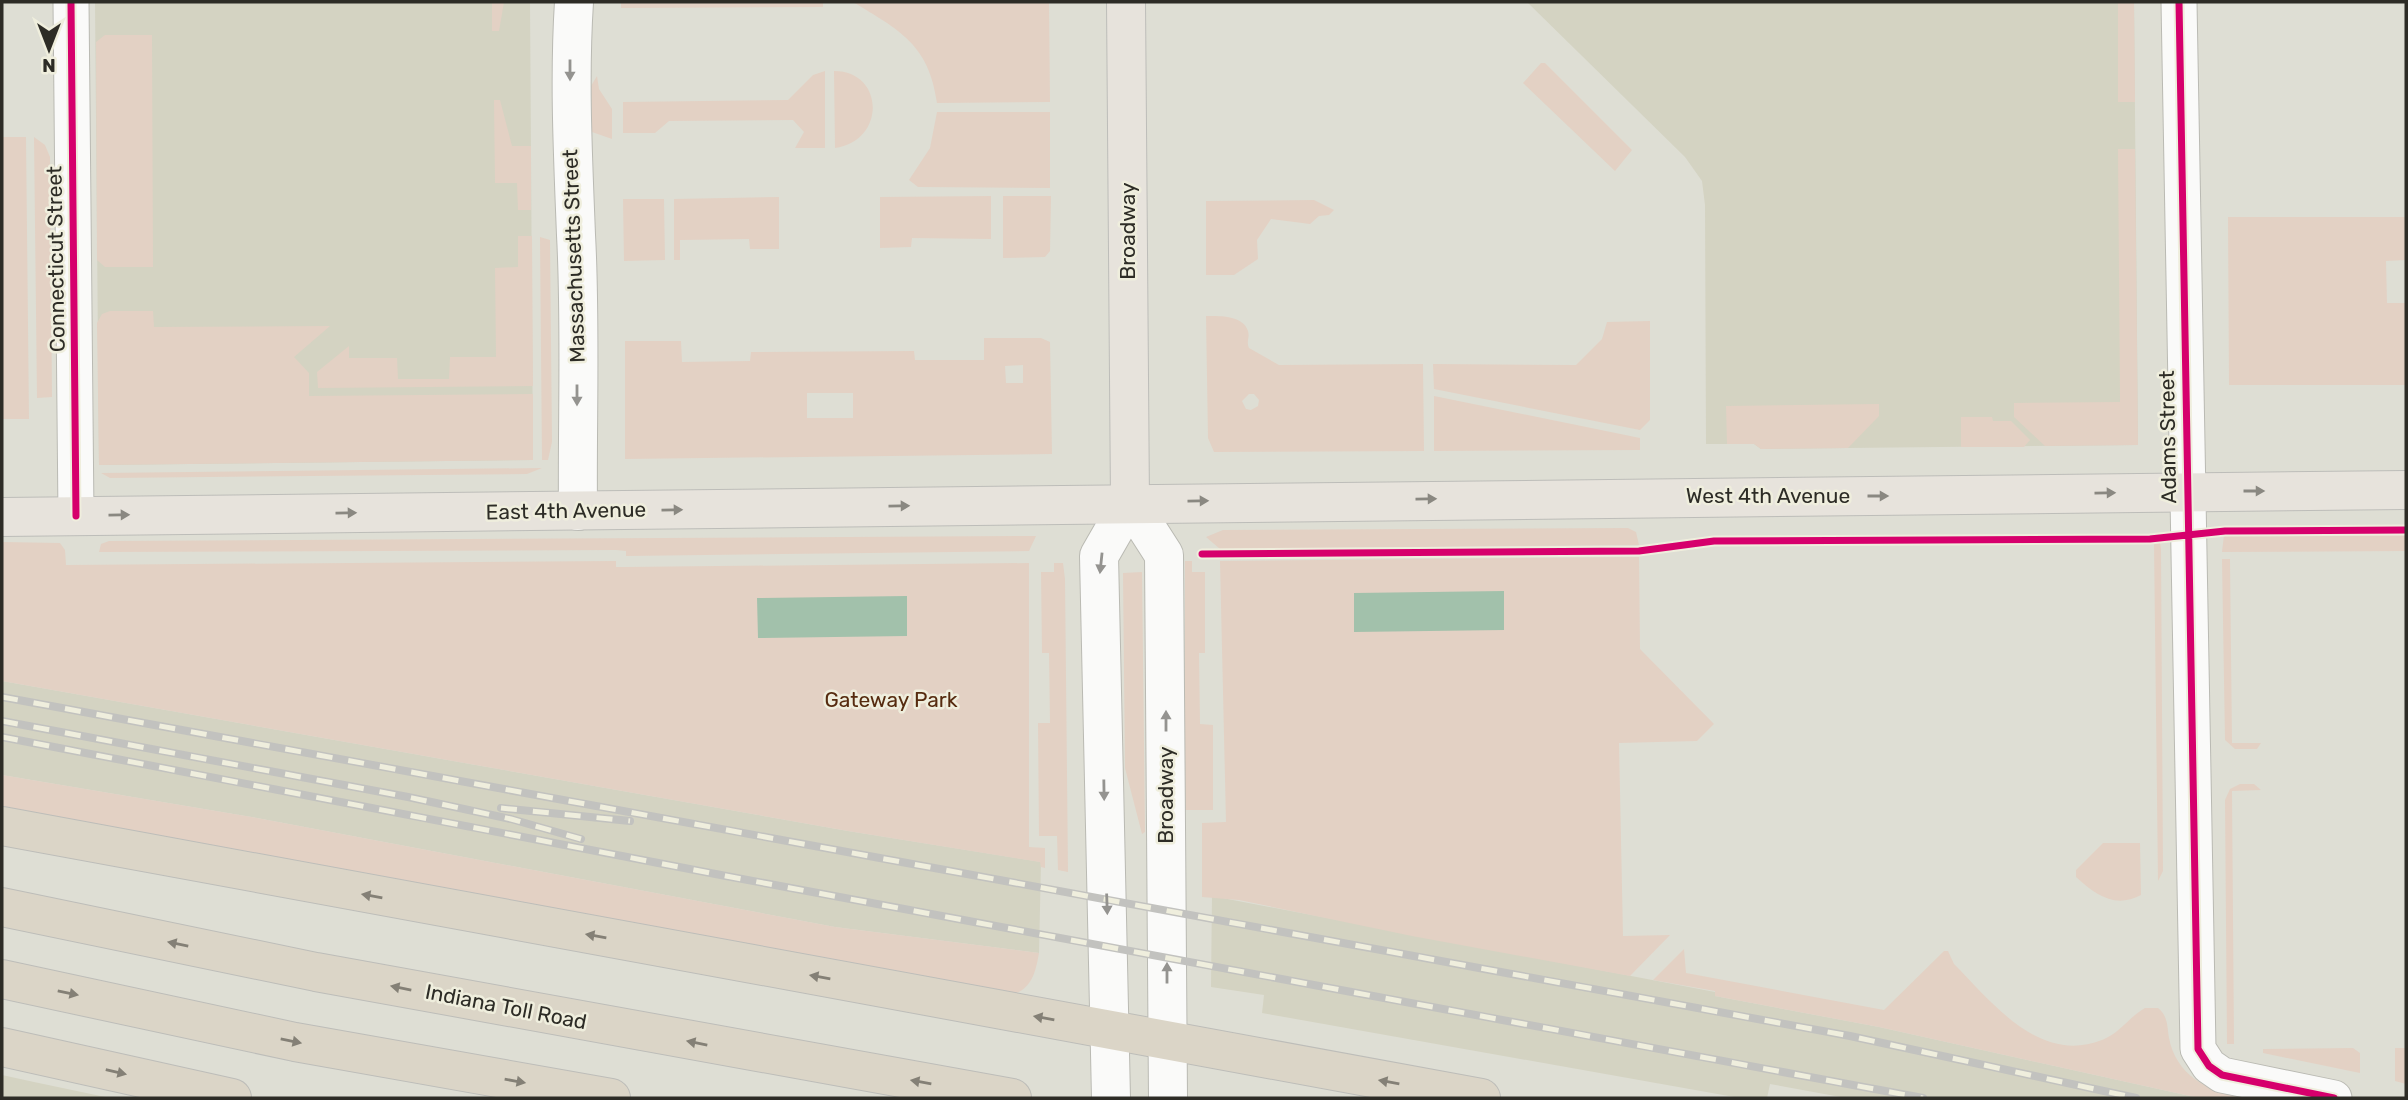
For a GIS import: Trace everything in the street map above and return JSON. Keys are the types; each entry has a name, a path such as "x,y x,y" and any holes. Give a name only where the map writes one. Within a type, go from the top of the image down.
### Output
{"highway":[{"path":"2,826 1481,1098"},
{"name":"Indiana Toll Road","path":"2,907 330,975 1012,1098"},
{"path":"2,979 295,1042 611,1098"},
{"path":"2,1047 232,1098"}],"main road":[{"name":"Massachusetts Street","path":"574,2 570,63 571,163 576,236 578,511"},
{"name":"Broadway","path":"1126,2 1130,502 1164,555 1168,1098"},
{"name":"West 4th Avenue","path":"1130,502 2406,490"},
{"name":"East 4th Avenue","path":"2,517 1130,502"},
{"path":"1111,1098 1099,556 1130,502"}],"street":[{"name":"Connecticut Street","path":"71,2 76,516"},
{"name":"Adams Street","path":"2179,2 2197,1040 2202,1057 2222,1074 2334,1098"}],"shaded area":[{"path":"95,2 530,2 533,460 99,465"},
{"path":"1527,2 2134,2 2138,445 1761,449 1754,444 1706,444 1705,205 1702,181 1685,157"},
{"path":"1504,591 1504,630 1354,632 1354,593"},
{"path":"907,596 907,636 758,638 757,598"},
{"path":"2,681 848,831 1041,862 1039,953 835,927 257,818 2,775"},
{"path":"1212,896 1715,992 1715,996 1879,1027 2199,1098 1846,1098 1770,1084 1767,1098 1740,1098 1262,1013 1264,995 1211,987"},
{"path":"2,1075 34,1082 110,1098 2,1098"}],"green space":[{"path":"492,2 504,2 499,31 492,31"},
{"path":"621,2 823,2 823,7 621,8"},
{"path":"853,2 1049,2 1050,102 937,103 927,66 919,52 898,31"},
{"path":"2118,2 2134,2 2135,102 2118,102"},
{"path":"105,35 152,35 153,267 105,267 97,260 96,42"},
{"path":"1541,63 1545,63 1632,150 1615,171 1523,83"},
{"path":"825,71 825,148 795,148 804,132 793,120 669,121 655,133 623,133 623,102 788,100 813,75"},
{"path":"834,71 851,74 863,82 873,107 871,121 864,133 852,143 835,148"},
{"path":"597,76 599,89 612,109 612,139 592,132 591,86"},
{"path":"494,100 500,100 512,146 531,146 531,210 518,210 517,183 495,183"},
{"path":"937,112 1050,112 1050,188 918,187 909,180 930,148"},
{"path":"2,137 26,137 29,419 2,419"},
{"path":"34,137 45,145 50,157 52,397 37,398"},
{"path":"2118,149 2135,149 2138,445 2045,446 2014,417 2014,403 2120,402"},
{"path":"991,196 991,239 912,238 911,247 880,248 880,197"},
{"path":"1003,196 1051,196 1050,251 1045,257 1003,258"},
{"path":"779,197 779,249 750,249 749,239 680,240 680,260 674,260 674,199"},
{"path":"623,199 664,199 665,260 624,261"},
{"path":"1314,200 1334,210 1329,215 1319,216 1310,224 1271,219 1257,240 1258,259 1234,275 1206,275 1206,201"},
{"path":"2228,217 2406,217 2406,260 2386,261 2387,303 2406,303 2406,385 2229,385"},
{"path":"518,236 532,236 533,386 318,388 317,372 349,346 349,358 397,358 398,379 449,379 450,357 496,357 495,268 518,267"},
{"path":"540,237 550,240 552,442 548,460 542,460"},
{"path":"110,311 153,311 154,327 330,326 294,357 309,373 309,396 533,394 533,460 99,465 97,323 102,314"},
{"path":"1206,316 1236,319 1241,322 1248,331 1249,348 1279,365 1423,364 1424,451 1214,452 1208,438","holes":["1249,394 1254,394 1259,400 1258,406 1251,410 1246,409 1242,401"]},
{"path":"1650,321 1650,420 1640,430 1434,389 1433,364 1576,365 1602,339 1607,322"},
{"path":"984,338 1041,338 1050,342 1052,454 625,459 625,341 681,341 682,362 750,361 751,352 914,351 915,360 984,360","holes":["1023,365 1023,383 1006,383 1005,366","807,393 853,393 853,418 807,418"]},
{"path":"1434,396 1640,438 1640,450 1434,451"},
{"path":"1879,404 1879,416 1848,448 1761,449 1754,444 1727,444 1726,406"},
{"path":"1961,417 1992,417 1993,421 2011,421 2030,440 2024,447 1961,447"},
{"path":"542,468 527,474 110,478 101,473"},
{"path":"1628,528 1636,532 1639,545 1220,549 1206,537 1223,530"},
{"path":"2224,535 2406,535 2406,551 2222,552"},
{"path":"1036,536 1029,551 626,556 626,551 616,550 99,552 101,544 109,541"},
{"name":"Gateway Park","path":"2,542 60,543 65,550 66,565 616,561 616,567 625,567 1029,563 1029,847 1045,848 1045,868 1041,867 1040,862 848,831 2,681"},
{"path":"2154,543 2160,543 2161,549 2163,871 2158,881"},
{"path":"1639,557 1640,649 1714,724 1697,741 1619,743 1623,936 1670,935 1630,976 1412,936 1239,900 1202,897 1202,823 1226,822 1220,561"},
{"path":"2222,559 2230,559 2232,743 2261,743 2257,749 2235,749 2225,740"},
{"path":"1185,561 1192,561 1192,572 1205,572 1205,653 1199,653 1200,724 1213,725 1213,810 1185,810"},
{"path":"1054,563 1063,563 1065,579 1068,872 1058,870 1057,836 1039,836 1038,723 1050,723 1049,653 1042,653 1041,572 1054,572"},
{"path":"1142,572 1145,832 1142,834 1125,768 1123,573"},
{"path":"2,775 257,818 835,927 1039,953 1036,969 1027,986 1007,997 277,863 2,806"},
{"path":"2240,784 2254,784 2261,790 2232,791 2234,1044 2227,1044 2225,800 2230,789"},
{"path":"2103,843 2140,843 2141,895 2123,901 2106,898 2076,877 2076,870"},
{"path":"1684,949 1686,973 1884,1010 1944,951 1948,951 1954,964 2001,1011 2038,1037 2058,1044 2079,1045 2102,1040 2145,1008 2158,1008 2165,1018 2173,1051 2186,1071 2205,1085 2240,1098 2199,1098 1879,1027 1715,996 1715,991 1653,980"},
{"path":"2353,1048 2360,1053 2360,1073 2263,1053 2263,1049"},
{"path":"2395,1048 2406,1048 2406,1084 2395,1081"}],"railway":[{"path":"2,697 1850,1036 2136,1098"},
{"path":"2,721 408,797 511,819 581,839"},
{"path":"2,737 726,876 1923,1098"},
{"path":"501,808 630,821"}],"cycle path":[{"path":"71,2 76,516"},
{"path":"2179,2 2198,1049 2209,1066 2222,1075 2334,1098"},
{"path":"1202,554 1639,551 1714,541 2150,539 2225,531 2406,530"}]}
